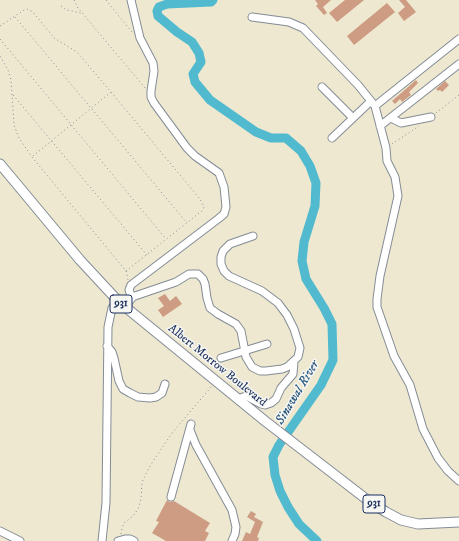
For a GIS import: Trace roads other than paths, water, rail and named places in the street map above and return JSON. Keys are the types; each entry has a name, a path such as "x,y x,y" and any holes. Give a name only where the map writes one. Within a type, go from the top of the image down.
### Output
{"main road":[{"name":"Albert Morrow Boulevard","path":"0,164 80,260 121,304 265,421 370,502 401,520 418,524 459,522"}],"street":[{"path":"131,0 142,43 149,53 153,63 154,70 151,97 187,148 195,156 219,173 224,187 226,207 224,214 218,219 130,286 129,290 132,296"},
{"path":"252,17 289,22 303,28 353,79 373,104 386,148 387,161 394,177 398,196 380,276 377,307 394,356 410,385 423,430 438,458 448,471 459,481"},
{"path":"332,138 353,118 459,39"},
{"path":"380,126 459,64"},
{"path":"322,88 353,118"},
{"path":"391,118 401,123 412,122 430,117"},
{"path":"102,541 106,503 107,346 112,308 121,304 132,296 176,282 189,274 198,274 206,284 207,298 210,308 236,324 241,331 248,362 252,367 260,371 282,369 294,362 298,356 300,348 298,340 286,315 278,303 262,291 229,276 224,271 221,264 223,250 230,244 253,236"},
{"path":"220,358 267,344"},
{"path":"107,346 112,352 119,381 123,388 130,394 138,397 156,398 162,393 165,384"},
{"path":"238,399 246,396 261,404 265,405 271,403 276,399 281,388 293,374 294,362"},
{"path":"170,497 191,427 196,445 232,510 236,528 232,541"},
{"path":"0,530 20,541"},
{"path":"119,541 130,539 134,541"}],"waterway":[{"name":"Sinawal River","path":"213,0 211,2 167,4 159,7 157,11 158,16 192,42 199,53 201,62 193,74 195,82 210,100 256,132 271,138 286,138 301,151 310,166 316,183 315,206 304,242 302,261 306,279 332,324 333,360 321,385 279,445 273,457 275,475 280,491 288,507 299,524 317,541"}]}
